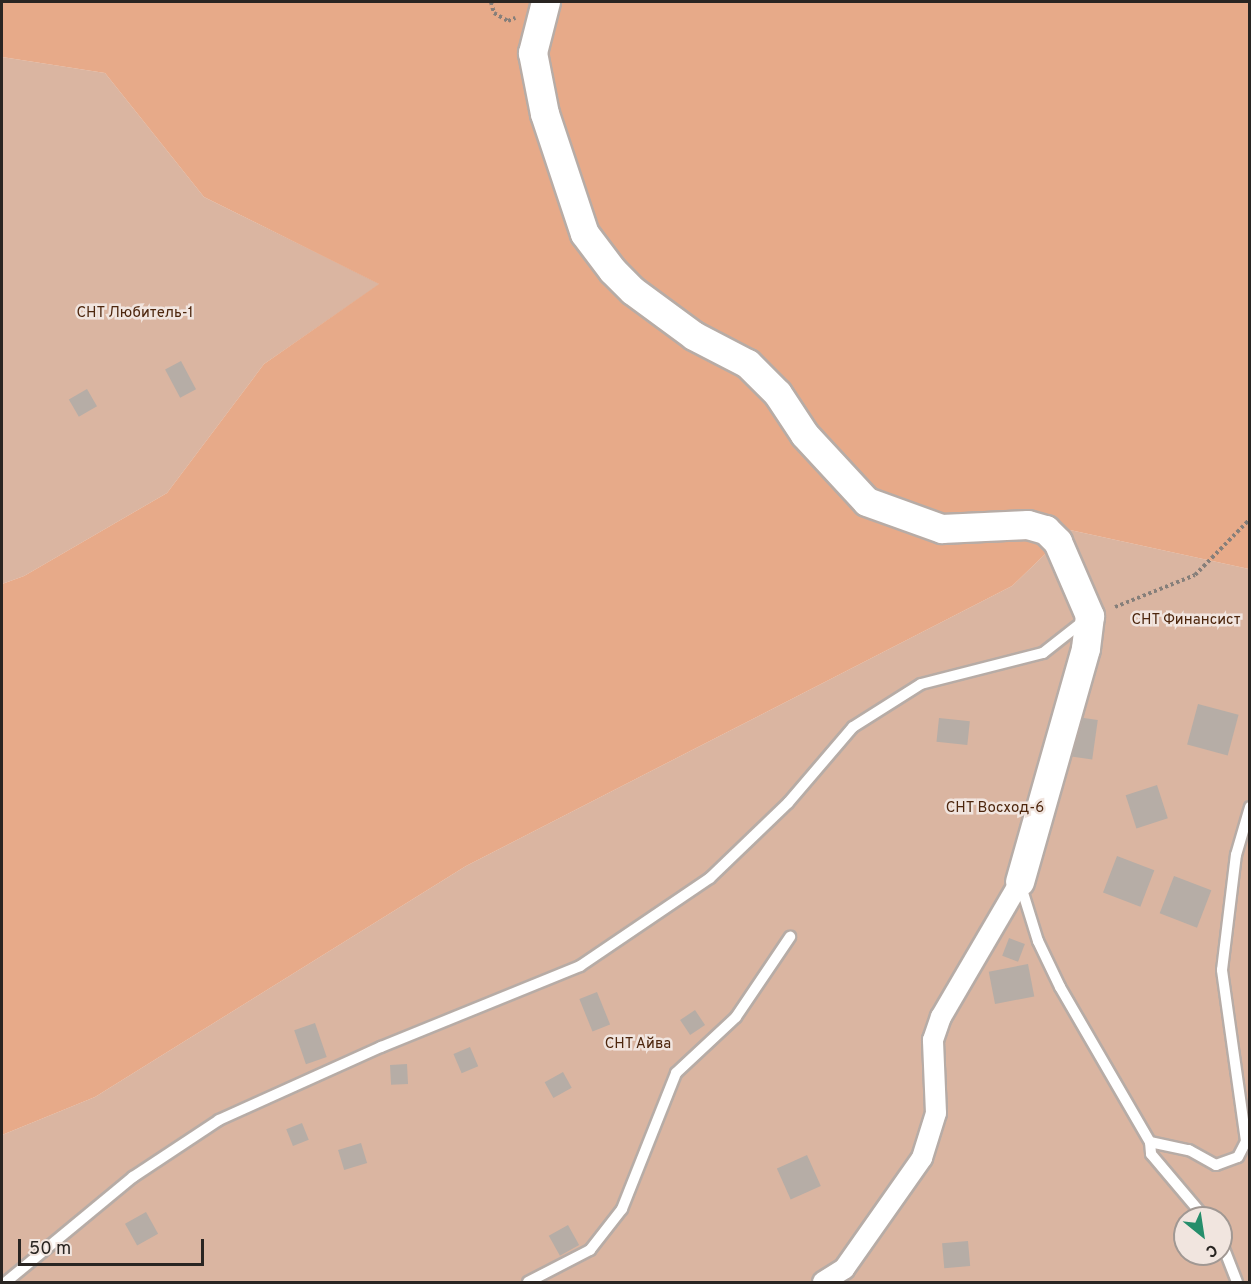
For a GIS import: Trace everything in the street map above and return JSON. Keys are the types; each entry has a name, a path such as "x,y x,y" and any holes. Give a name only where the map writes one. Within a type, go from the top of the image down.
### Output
{"street":[{"path":"546,2 533,53 545,114 585,234 613,271 633,291 694,336 748,364 778,394 805,435 867,502 942,529 1028,525 1046,530 1058,542 1090,616 1086,649 1020,882 941,1017 933,1040 936,1113 922,1158 844,1269 823,1282"}],"lane":[{"path":"6,1282 133,1177 219,1120 381,1047 580,966 710,878 788,803 853,727 921,684 1043,653 1090,616"},
{"path":"1150,1142 1189,1150 1216,1165 1238,1157 1246,1141 1222,970 1236,855 1250,807"},
{"path":"1020,882 1038,941 1059,987 1150,1142 1150,1154 1194,1206"},
{"path":"528,1282 590,1250 622,1209 676,1073 736,1017 790,937"},
{"path":"1231,1266 1238,1282"}],"path":[{"path":"491,2 494,13 508,21 518,17"},
{"path":"1090,616 1195,575 1250,519"}],"green space":[{"name":"СНТ Любитель-1","path":"2,57 105,73 204,197 380,284 264,364 167,493 24,576 2,584"},
{"path":"1070,530 1249,569 1249,1282 2,1282 2,1135 95,1097 466,866 1012,586"}],"shaded area":[{"path":"2,2 1249,2 1249,569 1070,530 1012,586 466,866 95,1097 2,1135 2,584 24,576 167,493 264,364 379,284 204,197 105,73 2,57"}],"building":[{"path":"181,361 196,389 180,398 165,369"},
{"path":"87,389 97,406 79,417 69,400"},
{"path":"1198,704 1239,715 1228,755 1187,745"},
{"path":"1077,717 1098,720 1092,760 1071,757"},
{"path":"939,718 970,721 967,745 936,742"},
{"path":"1157,785 1168,818 1136,828 1126,795"},
{"path":"1117,856 1154,870 1140,907 1103,892"},
{"path":"1174,876 1211,890 1197,928 1160,913"},
{"path":"1009,938 1025,944 1018,962 1002,956"},
{"path":"1028,964 1034,996 995,1004 989,972"},
{"path":"597,992 610,1024 592,1032 579,999"},
{"path":"695,1010 705,1025 690,1035 680,1020"},
{"path":"315,1023 327,1057 306,1064 294,1030"},
{"path":"470,1047 478,1066 462,1073 453,1054"},
{"path":"407,1064 408,1084 391,1085 390,1065"},
{"path":"563,1072 572,1088 553,1098 545,1082"},
{"path":"302,1123 309,1140 293,1146 286,1129"},
{"path":"361,1143 367,1163 344,1170 338,1150"},
{"path":"807,1155 821,1186 791,1199 777,1168"},
{"path":"146,1212 158,1234 137,1246 125,1224"},
{"path":"568,1225 579,1245 560,1256 549,1236"},
{"path":"968,1241 970,1266 944,1268 942,1243"}],"park label":[{"name":"СНТ Финансист","path":"1186,621"},
{"name":"СНТ Восход-6","path":"995,809"},
{"name":"СНТ Айва","path":"638,1045"}]}
